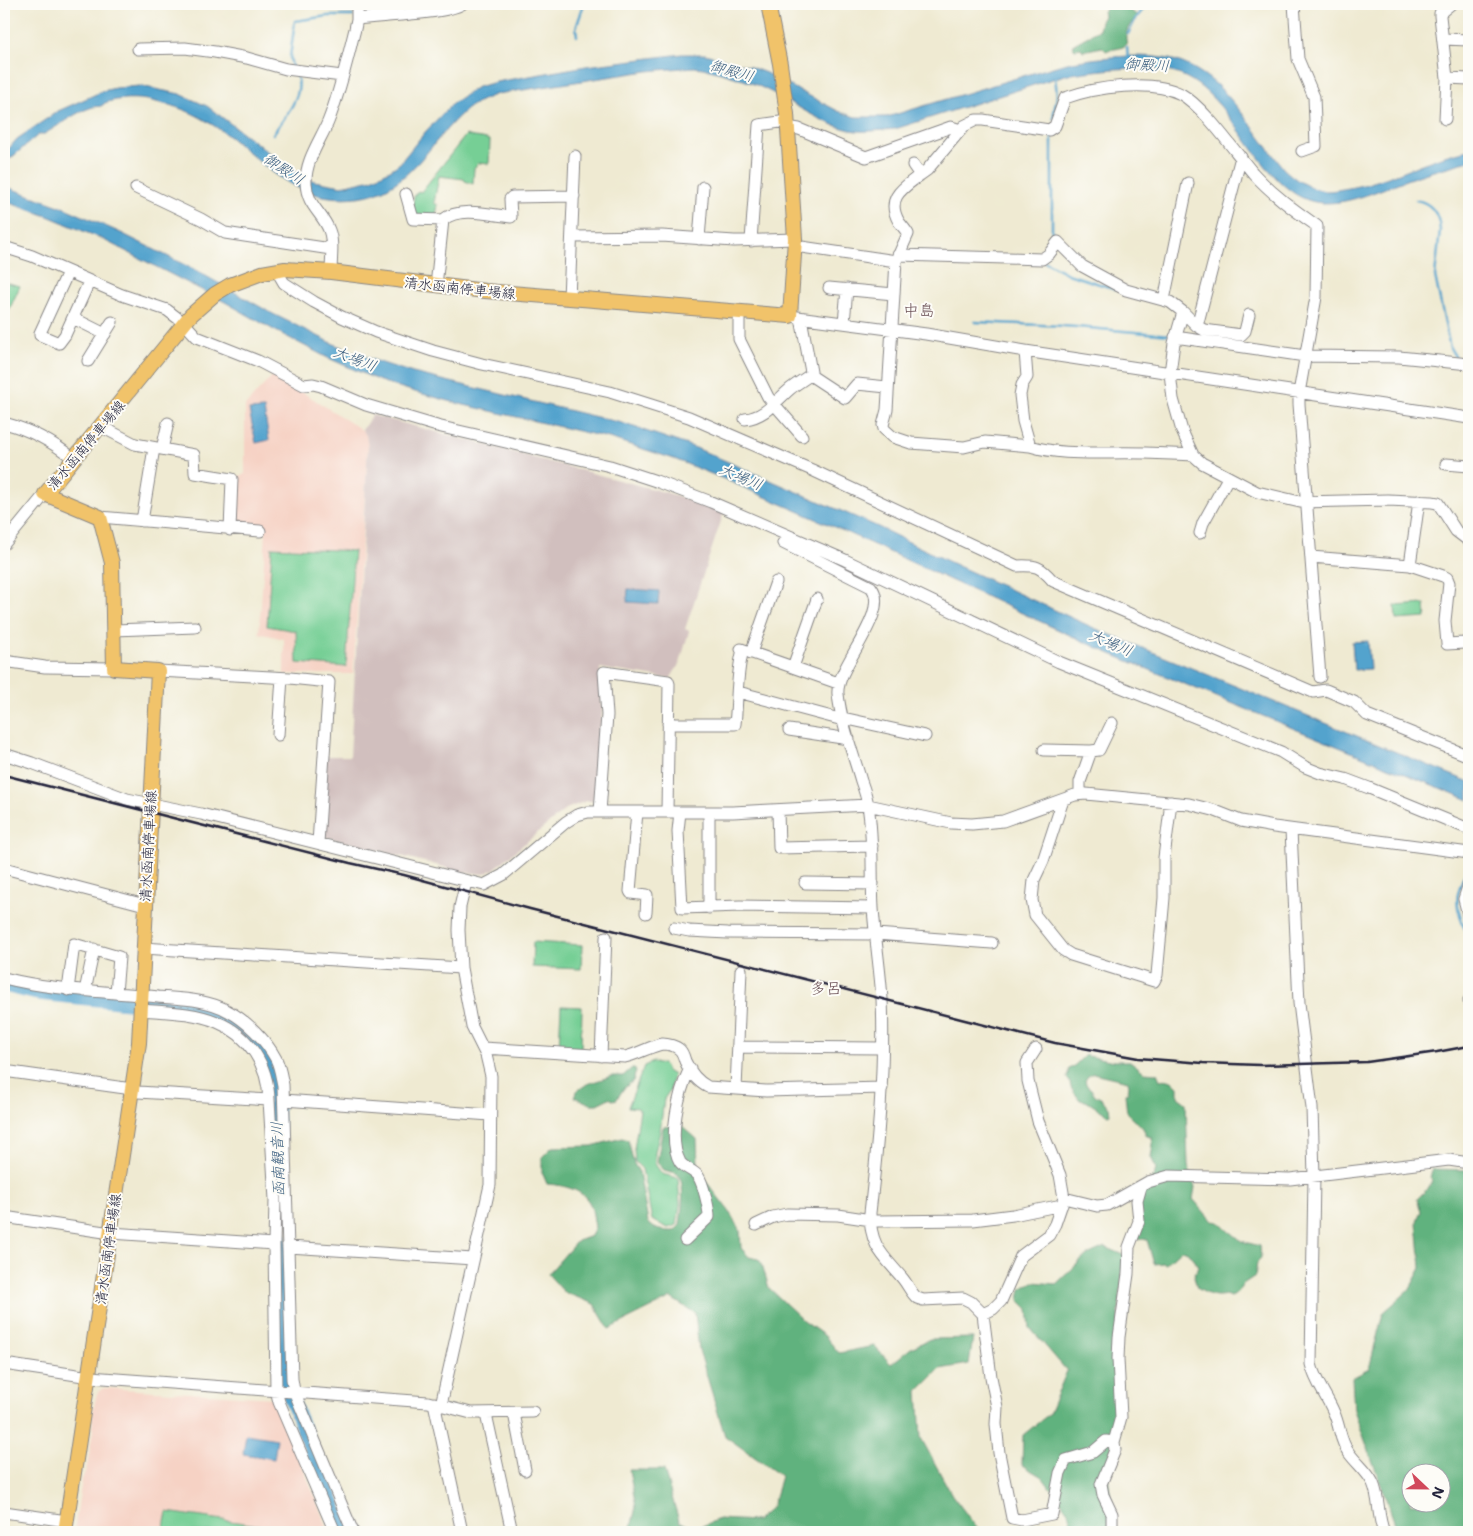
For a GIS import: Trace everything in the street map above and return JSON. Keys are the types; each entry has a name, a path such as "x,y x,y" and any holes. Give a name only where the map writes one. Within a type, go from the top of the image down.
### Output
{"main road":[{"path":"768,4 780,64 787,121 795,242 796,317"},
{"name":"清水函南停車場線","path":"100,517 45,494 102,427 188,319 215,294 230,285 262,273 277,270 331,272 436,286 796,317"},
{"path":"100,517 112,563 114,668 158,671"},
{"name":"清水函南停車場線","path":"66,1527 139,1042 158,671"}],"street":[{"path":"331,272 329,231 311,203 306,186 308,165 328,122 342,76 357,19 357,4"},
{"path":"357,19 439,10 462,4"},
{"path":"1294,4 1298,59 1314,97 1316,146 1302,151"},
{"path":"1445,119 1447,78 1440,12 1450,4"},
{"path":"1443,39 1469,40"},
{"path":"138,49 185,48 221,53 293,70 342,76"},
{"path":"1447,78 1469,79"},
{"path":"1193,455 1077,454 1045,451 1030,446 985,442 964,447 911,443 886,432 883,425 893,329 897,258 908,234 896,215 894,204 898,192 928,170 969,123 983,120 1050,130 1055,126 1065,98 1090,91 1119,87 1166,89 1184,96 1205,116 1269,190 1289,207 1317,226 1316,297 1299,393 1320,677"},
{"path":"751,240 758,125 787,121 799,129 866,157 951,127 961,130"},
{"path":"569,298 575,156"},
{"path":"1201,334 1241,157"},
{"path":"913,165 920,175"},
{"path":"1164,300 1188,183"},
{"path":"699,239 703,187"},
{"path":"136,188 226,233 331,249"},
{"path":"406,194 413,219 442,220 468,212 511,217 510,198 512,197 574,196"},
{"path":"436,286 442,220"},
{"path":"572,237 653,236 795,242 897,258 1042,259 1049,254 1058,242 1082,266 1108,281 1126,290 1164,300 1177,306 1201,334 1305,356 1399,357 1469,364"},
{"path":"4,247 32,256 90,282 188,319 197,337 258,360 304,385 313,384 321,386 366,405 437,426 587,460 656,481 711,502 842,565 1059,662 1282,752 1313,770 1369,788 1469,829"},
{"path":"277,270 284,283 314,302 376,332 482,364 610,392 689,417 812,470 1017,566 1032,565 1043,570 1053,581 1313,692 1326,690 1354,702 1366,716 1469,756"},
{"path":"68,272 40,335 59,343 65,335 90,282"},
{"path":"829,288 894,294"},
{"path":"844,323 847,289"},
{"path":"1183,312 1175,337 1170,373 1177,415 1182,432 1193,455 1202,463 1257,492 1307,502 1419,501 1438,503 1456,531 1469,541"},
{"path":"739,313 739,339 768,397 802,436"},
{"path":"1175,337 1201,334 1241,335 1245,331 1249,315"},
{"path":"810,375 811,372 796,317 893,329 1025,351 1469,418"},
{"path":"73,318 105,334"},
{"path":"88,360 112,322"},
{"path":"1025,351 1027,377 1022,385 1020,395 1023,421 1030,446"},
{"path":"745,419 754,418 810,375"},
{"path":"810,375 845,398 857,384 888,387"},
{"path":"4,423 37,434 52,442 74,459"},
{"path":"142,521 158,449 168,423"},
{"path":"102,427 135,444 194,455 195,473 232,479 230,530"},
{"path":"1446,464 1469,466"},
{"path":"1200,534 1203,524 1228,478"},
{"path":"4,544 45,494"},
{"path":"1410,565 1419,501"},
{"path":"100,517 230,530 260,531"},
{"path":"783,542 842,565 876,593 876,603 857,648 838,683 837,691 868,806 872,846 873,908 882,999 882,1088 870,1220 872,1233 879,1252 917,1298 923,1300 962,1298 971,1302 983,1314 997,1407 999,1453 1012,1518 1022,1520 1052,1514 1060,1473 1066,1460 1093,1452 1106,1441 1114,1442"},
{"path":"1311,557 1410,565 1447,578 1449,583 1445,621 1447,644 1464,644 1469,641"},
{"path":"668,724 735,724 738,666 776,582"},
{"path":"793,667 817,599"},
{"path":"114,630 195,627"},
{"path":"745,650 838,683"},
{"path":"4,661 45,668 114,668"},
{"path":"158,671 329,682 318,843"},
{"path":"600,812 607,714 604,672 668,681 667,812"},
{"path":"278,735 282,678"},
{"path":"738,692 843,719 925,736"},
{"path":"1044,750 1097,751 1112,723"},
{"path":"789,730 849,739"},
{"path":"1080,794 1080,782 1091,751"},
{"path":"4,754 117,796 202,814 484,886 503,875 577,815 600,812 709,812 868,806 951,823 972,824 1003,821 1080,794 1171,802 1201,807 1242,821 1290,830 1469,853"},
{"path":"1064,800 1043,861 1034,880 1032,900 1035,915 1062,950 1071,955 1154,982 1157,975 1164,905 1164,858 1171,802"},
{"path":"778,810 779,848 872,846"},
{"path":"636,812 630,891 631,893 647,895 646,912"},
{"path":"680,812 678,831 682,908 746,906 873,908"},
{"path":"709,812 709,908"},
{"path":"1290,830 1299,1003 1312,1108 1314,1176 1311,1364 1314,1376 1335,1415 1345,1447 1368,1474 1373,1484 1378,1498 1379,1516 1384,1532"},
{"path":"4,868 145,905"},
{"path":"462,1532 438,1404 490,1185 491,1076 486,1055 472,1027 461,968 460,907 466,882"},
{"path":"805,883 873,884"},
{"path":"1469,884 1464,899 1469,918"},
{"path":"674,928 689,931 728,933 876,934 992,943"},
{"path":"601,1056 606,937"},
{"path":"68,990 74,944 119,957 116,993"},
{"path":"143,948 461,968"},
{"path":"85,991 94,949"},
{"path":"736,1089 741,970"},
{"path":"4,978 46,988 116,993 172,1012 228,1011 254,1030 264,1042 278,1066 283,1085 284,1100 277,1124"},
{"path":"206,1011 249,1045 261,1062 267,1082 269,1100 277,1124 289,1247 292,1379 294,1391 353,1532"},
{"path":"483,1048 625,1057 639,1054 654,1046 664,1044 680,1050 700,1083 708,1087 766,1091 882,1088"},
{"path":"739,1047 882,1048"},
{"path":"983,1314 994,1309 1001,1301 1020,1258 1030,1247 1048,1235 1063,1202 1060,1175 1038,1121 1028,1081 1027,1063 1036,1049"},
{"path":"685,1240 709,1217 709,1209 699,1177 682,1164 676,1150 675,1132 678,1102 690,1068"},
{"path":"4,1071 132,1089 138,1092 269,1100"},
{"path":"284,1100 490,1115"},
{"path":"278,1141 274,1244 276,1390 279,1402 336,1532"},
{"path":"756,1225 773,1217 787,1214 838,1215 870,1220 973,1220 1063,1202 1102,1206 1112,1203 1153,1179 1169,1176 1275,1180 1449,1160 1469,1163"},
{"path":"1112,1532 1112,1514 1103,1495 1102,1484 1115,1450 1114,1442 1121,1410 1118,1359 1119,1337 1128,1274 1129,1247 1138,1221 1137,1201 1141,1187"},
{"path":"4,1217 110,1233 274,1244"},
{"path":"289,1247 473,1259"},
{"path":"4,1364 90,1377 294,1391 438,1404 462,1412 486,1414 532,1412"},
{"path":"514,1413 525,1470"},
{"path":"486,1414 512,1532"},
{"path":"4,1512 66,1527"}],"shaded area":[{"path":"274,374 362,430 366,435 368,446 353,674 284,674 284,639 259,633 266,533 233,527 232,479 245,474 245,406"},
{"path":"372,415 664,492 705,504 724,512 685,629 689,631 680,663 670,679 600,668 602,711 595,801 586,801 566,809 494,869 484,874 464,872 322,836 326,756 350,756 368,446 366,435 362,430"},
{"path":"104,1388 275,1398 329,1532 74,1532 82,1480 87,1467 93,1430 92,1415 97,1393"}],"green space":[{"path":"1111,5 1126,7 1138,16 1128,28 1127,44 1106,51 1102,47 1083,51 1081,48 1075,49 1073,47 1074,44 1099,30 1104,16 1103,11"},
{"path":"466,135 490,140 489,164 478,163 474,168 473,184 464,179 439,176 434,203 438,205 435,219 414,217 414,196 418,191 421,192"},
{"path":"4,282 20,286 5,319 4,318"},
{"path":"272,547 354,551 346,667 297,663 296,631 267,626"},
{"path":"1425,604 1426,618 1396,620 1395,606"},
{"path":"533,942 582,945 581,969 532,967"},
{"path":"561,1006 582,1007 581,1049 559,1049"},
{"path":"1086,1054 1115,1061 1130,1061 1144,1072 1157,1073 1160,1080 1170,1080 1178,1086 1178,1097 1186,1103 1188,1166 1195,1187 1193,1199 1212,1221 1221,1224 1241,1241 1260,1246 1261,1259 1257,1263 1255,1276 1243,1284 1237,1294 1231,1297 1226,1295 1215,1296 1197,1288 1194,1276 1198,1267 1192,1256 1187,1252 1181,1250 1166,1264 1154,1264 1147,1240 1138,1238 1141,1198 1156,1168 1151,1157 1152,1137 1147,1136 1143,1128 1127,1113 1125,1094 1128,1092 1128,1081 1093,1073 1087,1077 1085,1081 1087,1086 1109,1108 1110,1114 1108,1115 1086,1101 1080,1100 1071,1088 1067,1078 1069,1069"},
{"path":"653,1062 663,1064 667,1071 673,1075 670,1090 664,1099 660,1132 655,1152 655,1164 662,1174 678,1178 680,1204 677,1225 668,1228 652,1220 642,1169 635,1162 634,1149 640,1110 628,1107 644,1066"},
{"path":"632,1068 636,1071 633,1081 624,1088 617,1099 609,1098 597,1104 591,1104 574,1097 577,1091 587,1084 612,1076 623,1076"},
{"path":"681,1125 697,1139 698,1166 701,1175 729,1211 740,1231 741,1248 749,1257 758,1259 762,1264 769,1288 805,1322 825,1336 839,1353 874,1346 891,1364 911,1348 930,1339 973,1338 969,1364 940,1369 918,1391 921,1438 952,1495 980,1532 630,1532 636,1507 629,1470 664,1470 679,1521 695,1529 719,1519 756,1521 772,1507 781,1476 725,1436 699,1350 695,1313 671,1298 609,1329 594,1304 564,1292 548,1274 577,1241 591,1236 595,1228 593,1213 587,1199 577,1191 559,1185 547,1184 542,1172 542,1157 552,1147 592,1146 622,1138 628,1140 634,1164 639,1172 648,1222 660,1230 674,1231 680,1225 681,1182 676,1173 664,1170 657,1162 663,1127"},
{"path":"1433,1169 1469,1170 1469,1532 1398,1532 1354,1410 1352,1378 1369,1369 1383,1313 1409,1290 1421,1268 1417,1222 1421,1211 1417,1199 1429,1187 1432,1181 1430,1177"},
{"path":"1105,1247 1124,1255 1115,1355 1117,1409 1108,1475 1115,1532 1073,1532 1068,1511 1042,1477 1022,1465 1023,1435 1049,1414 1067,1371 1030,1328 1028,1309 1019,1300 1021,1289 1033,1282 1056,1284 1087,1255"},
{"path":"167,1512 307,1532 163,1532"}],"water":[{"name":"御殿川","path":"682,54 705,54 748,66 766,73 838,111 855,117 887,117 1075,61 1120,56 1165,58 1190,67 1215,83 1240,111 1283,168 1297,180 1308,186 1329,191 1364,185 1438,158 1469,150 1469,161 1424,174 1360,197 1323,203 1301,197 1282,184 1215,100 1196,84 1175,73 1162,70 1134,68 1065,75 895,129 856,131 821,119 750,82 694,67 647,71 497,94 467,109 405,175 375,193 357,197 332,197 310,193 273,173 203,119 177,107 141,99 114,100 101,106 84,110 44,134 38,135 4,164 4,154 17,139 58,111 103,91 140,86 180,94 207,106 292,170 314,181 342,186 372,179 399,164 426,131 453,103 477,87 586,66"},
{"name":"大場川","path":"4,186 65,208 121,233 197,271 273,314 336,345 376,361 413,373 622,423 696,448 876,526 1094,628 1469,782 1469,800 1111,654 839,529 674,459 609,438 464,405 380,381 326,357 225,302 102,239 50,217 4,201"},
{"path":"264,409 269,440 256,443 249,410"},
{"path":"628,589 659,591 658,604 627,602"},
{"path":"1368,641 1370,669 1354,670 1352,642"},
{"path":"246,1434 277,1439 274,1459 243,1454"}],"waterway":[{"path":"577,36 576,28 584,4"},
{"path":"1128,34 1135,20 1147,4"},
{"path":"292,67 290,57 295,21 328,16 353,16"},
{"name":"御殿川","path":"1127,47 1128,60"},
{"path":"273,134 296,97 298,81 295,74"},
{"path":"1053,118 1057,95 1055,76"},
{"path":"1052,133 1052,236 1054,242"},
{"path":"1416,200 1434,210 1438,219 1440,230 1435,276 1450,348 1456,358"},
{"path":"1044,261 1068,274 1115,289"},
{"path":"975,322 1064,326 1171,335"},
{"path":"1468,859 1457,902 1461,920 1469,937"},
{"name":"函南観音川","path":"4,985 37,993 198,1009 220,1017 241,1028 254,1039 270,1067 276,1100 277,1150"},
{"name":"函南観音川","path":"279,1236 285,1384 345,1532"}],"railway":[{"path":"4,775 404,875 1055,1043 1138,1058 1260,1065 1367,1062 1469,1046"}],"district":[{"name":"中島","path":"919,310"},
{"name":"多呂","path":"826,988"}]}
